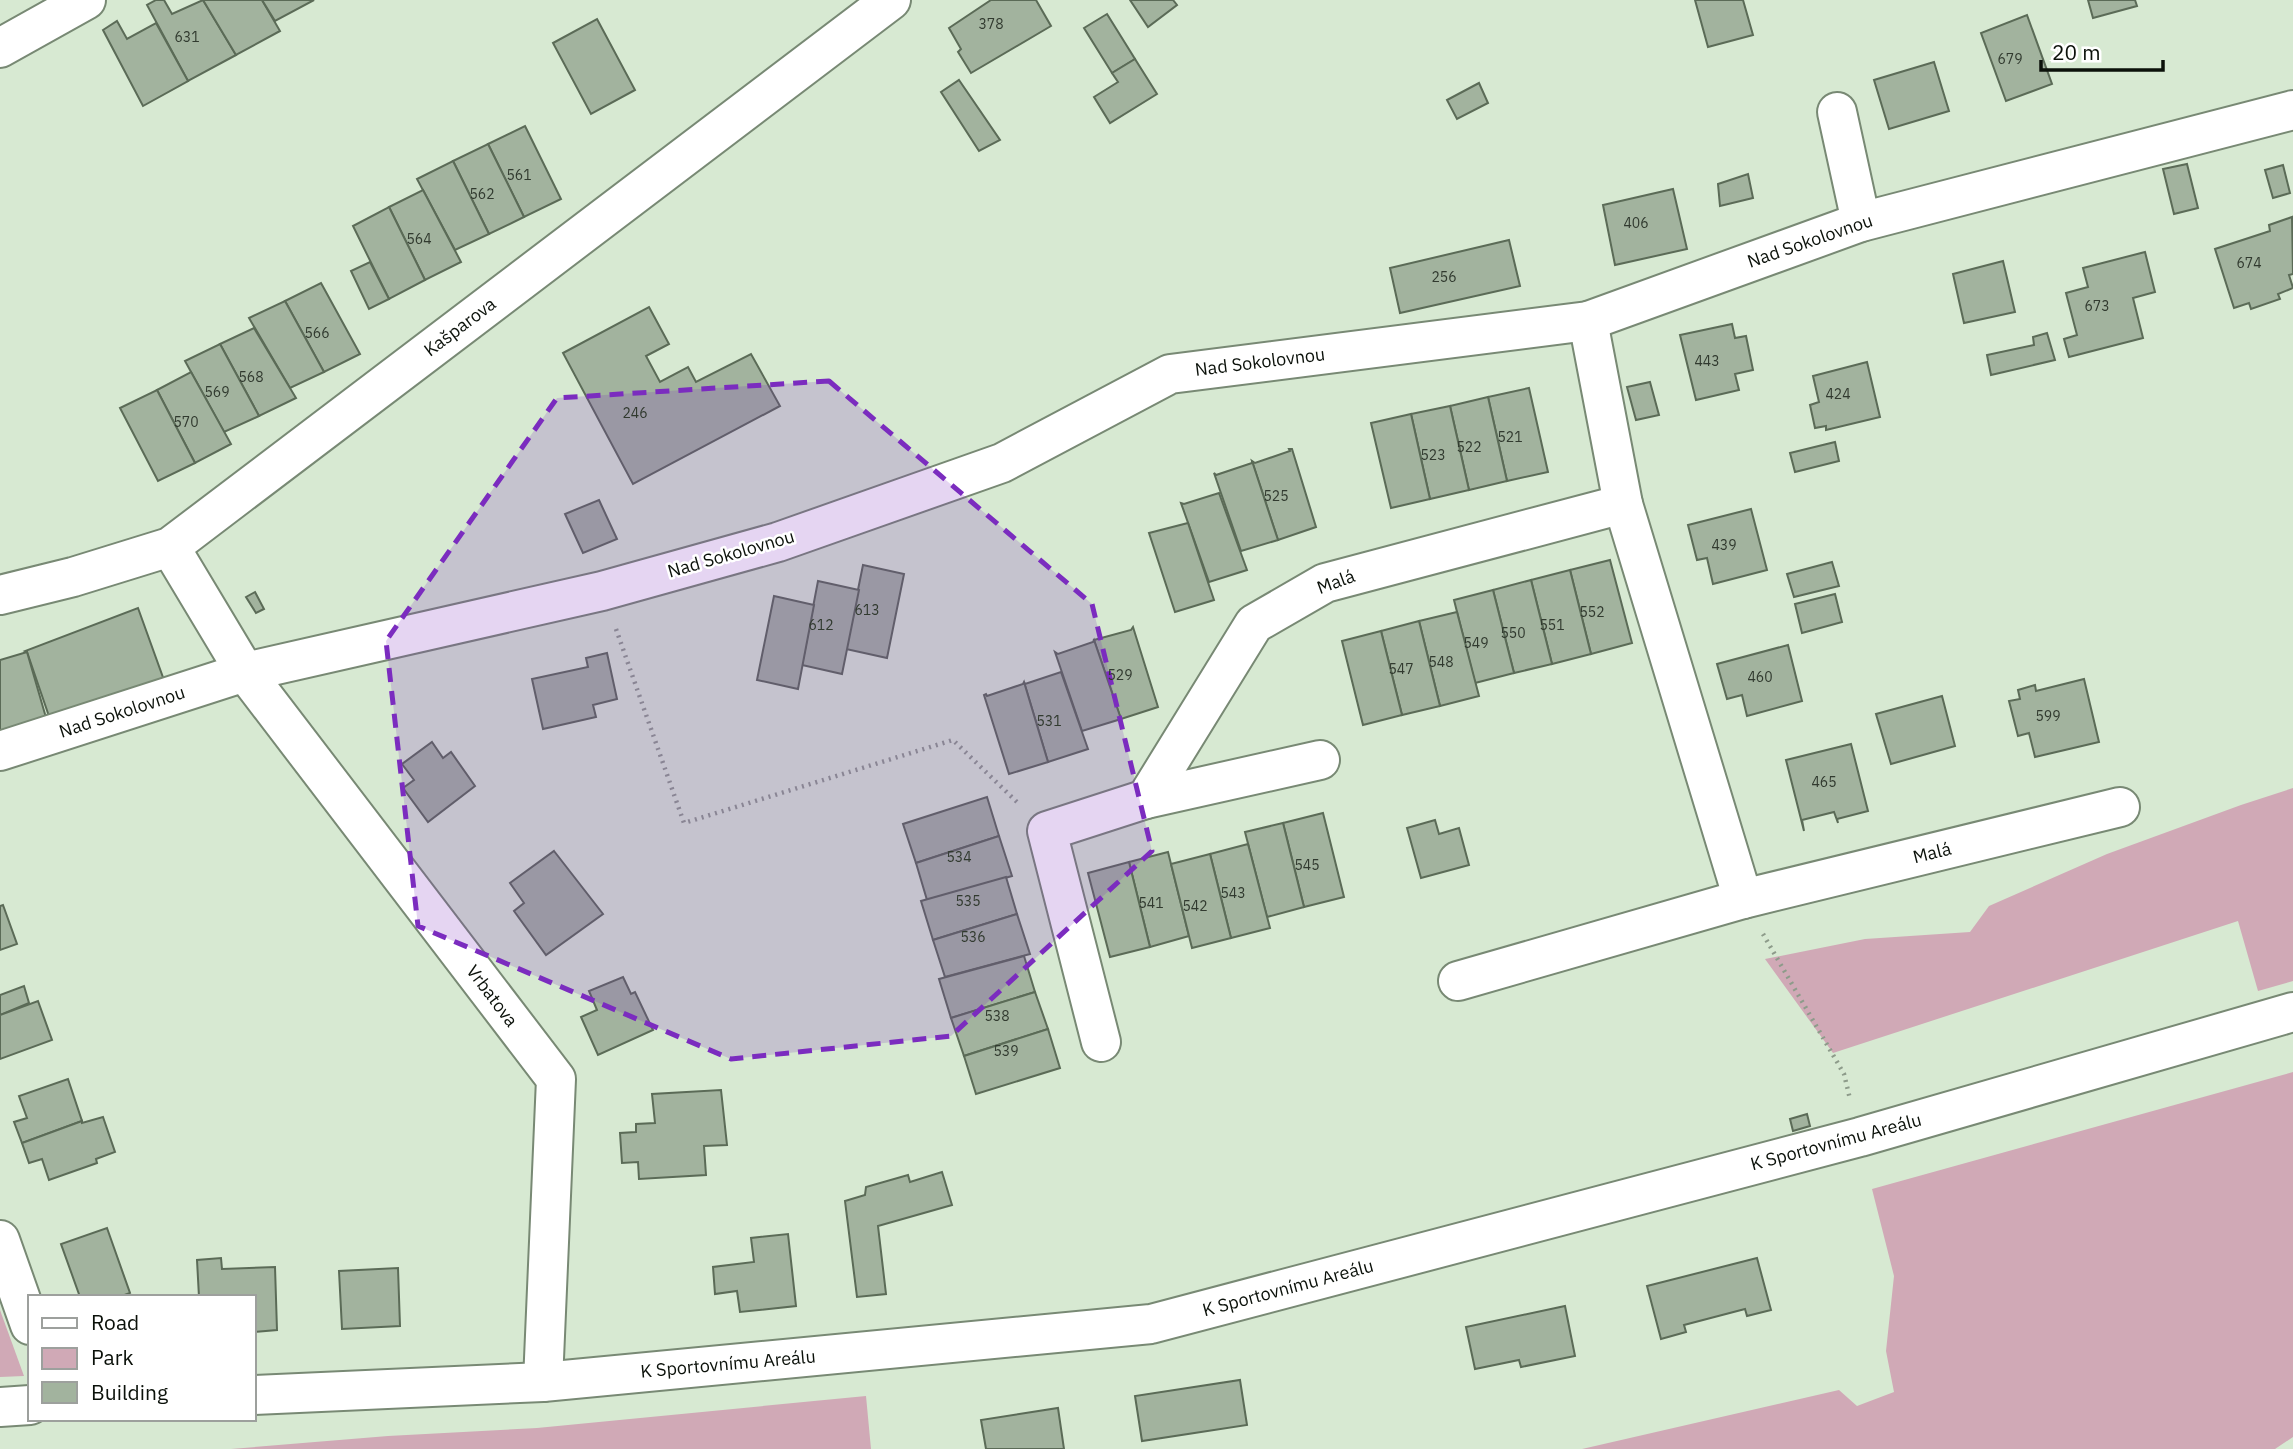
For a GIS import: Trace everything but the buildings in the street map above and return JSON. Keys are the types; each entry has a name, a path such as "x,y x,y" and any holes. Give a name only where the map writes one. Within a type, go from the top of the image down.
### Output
{"street":[{"path":"0,48 86,0"},
{"name":"Kašparova","path":"0,595 73,577 170,547 891,0"},
{"name":"Nad Sokolovnou","path":"0,751 245,672 602,591 778,542 1002,463 1170,374 1588,321 1861,222 2293,110"},
{"path":"1837,112 1861,222"},
{"path":"1588,321 1623,504 1743,899"},
{"name":"Malá","path":"1146,799 1254,624 1325,583 1623,504"},
{"path":"170,547 245,672"},
{"name":"Vrbatova","path":"245,672 556,1080 543,1382"},
{"path":"1101,1042 1047,831 1146,799 1320,760"},
{"name":"Malá","path":"1458,981 1743,899 2120,807"},
{"name":"K Sportovnímu Areálu","path":"256,1395 543,1382 1151,1324 1860,1137 2293,1012"},
{"path":"0,1240 28,1319"},
{"path":"0,1407 28,1405"}],"path":[{"path":"602,591 684,823 953,740 1047,831"},
{"path":"1743,899 1844,1074 1860,1137"}],"highlighted area":[{"path":"829,381 1092,604 1152,851 951,1036 731,1059 418,926 386,641 557,398"}],"green space":[{"path":"2293,788 2293,981 2258,991 2238,921 1833,1053 1765,959 1865,939 1970,932 1989,906 2107,854"},
{"path":"2293,1072 2293,1437 2275,1449 1582,1449 1839,1390 1857,1406 1894,1392 1886,1351 1894,1276 1872,1189"},
{"path":"0,1310 24,1376 0,1377"},
{"path":"866,1396 871,1449 231,1449 388,1436 537,1428"}]}
